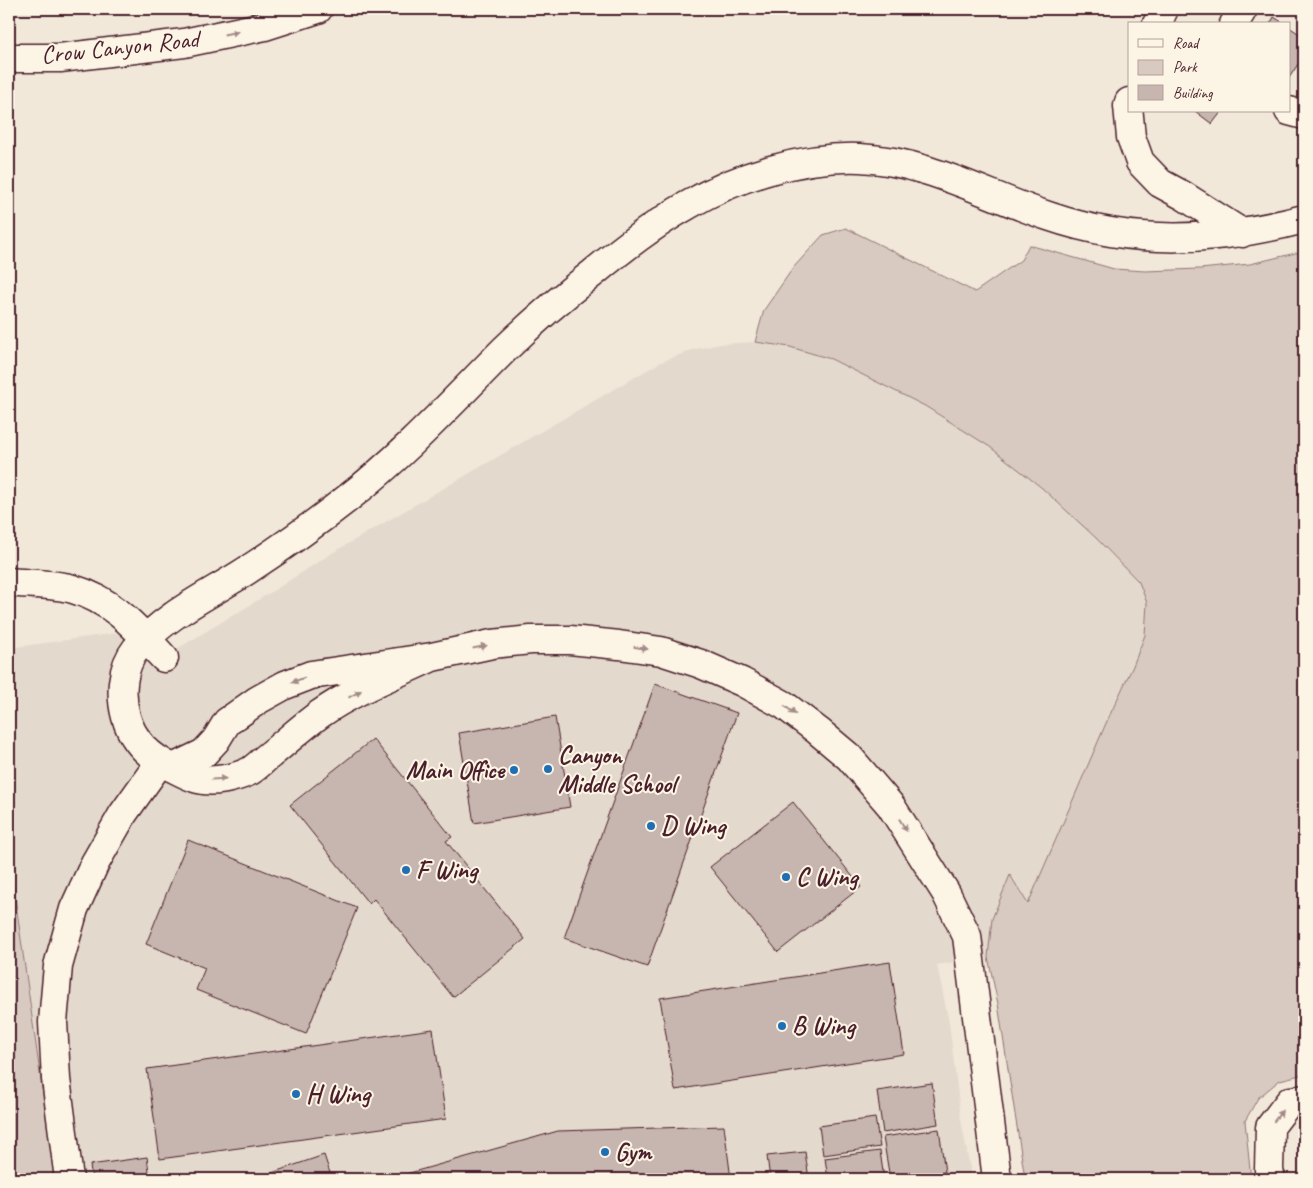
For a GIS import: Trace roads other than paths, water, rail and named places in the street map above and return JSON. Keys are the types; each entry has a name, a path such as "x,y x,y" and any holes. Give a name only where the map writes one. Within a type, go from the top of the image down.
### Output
{"street":[{"name":"Crow Canyon Road","path":"9,58 60,58 184,43 265,26 318,9"},
{"path":"1158,22 1164,9"},
{"path":"1235,22 1243,9"},
{"path":"1129,112 1131,137 1140,162 1160,183 1242,233"},
{"path":"1290,112 1304,115"},
{"path":"155,648 165,623 247,570 350,496 389,463 509,345 555,303 612,258 650,229 691,203 754,176 788,166 822,160 857,158 892,161 921,168 1046,216 1081,226 1151,237 1194,238 1242,233 1304,219"},
{"path":"9,582 73,589 108,604 130,621 155,648"},
{"path":"69,1179 56,1078 53,1022 58,966 74,909 95,863 122,814 167,765 204,753 216,740 227,722 258,700 285,685 311,675 432,657 492,644 531,640 570,640 619,644 661,651 701,664 742,682 784,704 849,757 891,806 946,893 967,936 997,1179"},
{"path":"155,648 132,654 126,670 122,692 127,720 139,744 167,765 199,780 226,779 251,770 319,714 357,692 432,657"},
{"path":"1271,1179 1270,1127 1290,1101 1304,1099"}],"place":[{"name":"Canyon Middle School","path":"548,769"},
{"name":"Main Office","path":"514,770"},
{"name":"D Wing","path":"651,826"},
{"name":"F Wing","path":"406,870"},
{"name":"C Wing","path":"786,877"},
{"name":"B Wing","path":"782,1026"},
{"name":"H Wing","path":"296,1094"},
{"name":"Gym","path":"605,1152"}]}
